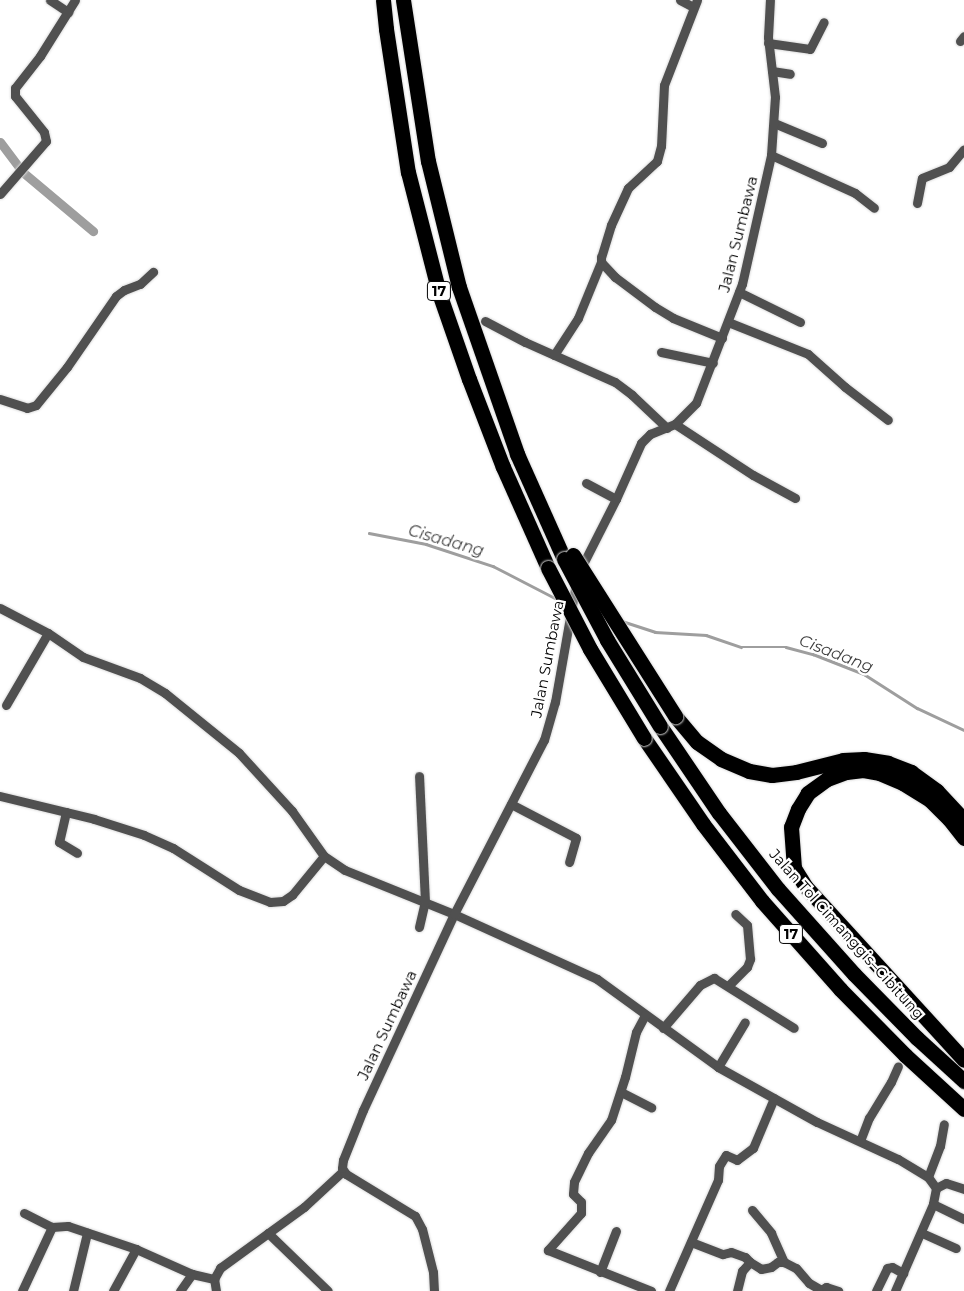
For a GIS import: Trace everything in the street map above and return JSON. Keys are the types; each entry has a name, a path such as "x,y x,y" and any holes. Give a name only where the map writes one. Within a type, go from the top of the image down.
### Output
{"highway":[{"name":"17","path":"383,0 408,172 439,293 469,379 503,467 548,568 590,649 644,738 703,824 762,901 840,989 905,1055 964,1108"},
{"name":"Jalan Tol Cimanggis–Cibitung","path":"403,0 428,161 458,287 517,454 607,640 660,726 719,813 778,889 854,974 917,1038 964,1081"},
{"path":"568,557 675,716 698,742 721,758 748,771 772,775 796,772 843,760 864,759 888,763 911,772 937,790 964,820"},
{"path":"964,838 930,800 896,780 880,773 863,770 846,772 827,779 808,793 798,809 791,827 794,868 806,886 964,1060"}],"street":[{"path":"50,0 68,12"},
{"path":"0,194 46,142 44,132 15,96 15,88 75,0"},
{"path":"554,355 578,318 601,262 602,246 625,194 631,185 656,164 660,151 664,85 695,4 680,0"},
{"name":"Jalan Sumbawa","path":"343,1171 343,1160 363,1110 454,914 544,740 552,715 574,593 580,571 616,499 641,443 650,434 671,426 696,403 739,292 751,250 771,156 775,97 768,43 770,0"},
{"path":"768,43 810,49 824,22"},
{"path":"772,71 790,74"},
{"path":"774,123 822,143"},
{"path":"917,203 922,178 949,167 964,149"},
{"path":"771,156 855,193 874,208"},
{"path":"601,262 630,289 673,318 722,338"},
{"path":"0,399 28,408 36,405 67,368 116,296 124,290 140,284 153,272"},
{"path":"739,292 800,322"},
{"path":"485,320 554,355 615,382 671,426 795,498"},
{"path":"728,322 808,354 844,387 888,420"},
{"path":"660,352 713,363"},
{"path":"586,483 616,499"},
{"path":"0,608 48,633 93,662 140,678 165,693 252,766 292,811 324,856 356,875 454,914 597,979 718,1067 817,1122 898,1159 928,1177 936,1188 933,1204 922,1233 895,1291"},
{"path":"6,705 48,633"},
{"path":"419,776 425,902 419,927"},
{"path":"0,796 94,819 157,840 239,890 270,902 282,901 292,895 324,856"},
{"path":"511,804 576,838 569,862"},
{"path":"66,812 59,842 77,853"},
{"path":"728,986 747,967 750,959 747,925 735,914"},
{"path":"663,1028 700,985 714,978 794,1028"},
{"path":"645,1015 636,1032 621,1092 611,1120 588,1152 574,1182 573,1194 581,1202 581,1213 548,1250 650,1291"},
{"path":"718,1067 745,1022"},
{"path":"860,1141 869,1118 891,1082 898,1066"},
{"path":"621,1092 652,1107"},
{"path":"668,1291 718,1180 719,1166 726,1155 737,1160 753,1148 774,1098"},
{"path":"928,1177 940,1146 944,1124"},
{"path":"216,1291 214,1280 220,1268 304,1207 343,1171 415,1216 422,1229 433,1272 434,1291"},
{"path":"936,1188 946,1183 964,1189"},
{"path":"933,1204 964,1219"},
{"path":"752,1210 771,1233 784,1262"},
{"path":"24,1213 52,1227 68,1226 136,1249 192,1274 214,1280"},
{"path":"22,1291 52,1227"},
{"path":"600,1272 616,1231"},
{"path":"73,1291 87,1233"},
{"path":"268,1233 328,1291"},
{"path":"922,1233 956,1248"},
{"path":"691,1242 723,1254 731,1252 745,1257 761,1269 772,1267 778,1262 784,1262 796,1268 809,1283 821,1290 826,1287 838,1291"},
{"path":"113,1291 136,1249"},
{"path":"737,1291 742,1271 750,1262"},
{"path":"876,1291 887,1268 892,1267 903,1273"},
{"path":"180,1291 192,1274"}],"waterway":[{"path":"0,142 20,169"},
{"path":"25,174 93,231"},
{"name":"Cisadang","path":"369,533 426,544 493,566 557,599"},
{"name":"Cisadang","path":"622,621 655,632 706,635 741,647 786,647 813,654 864,674 917,708 964,730"}]}
